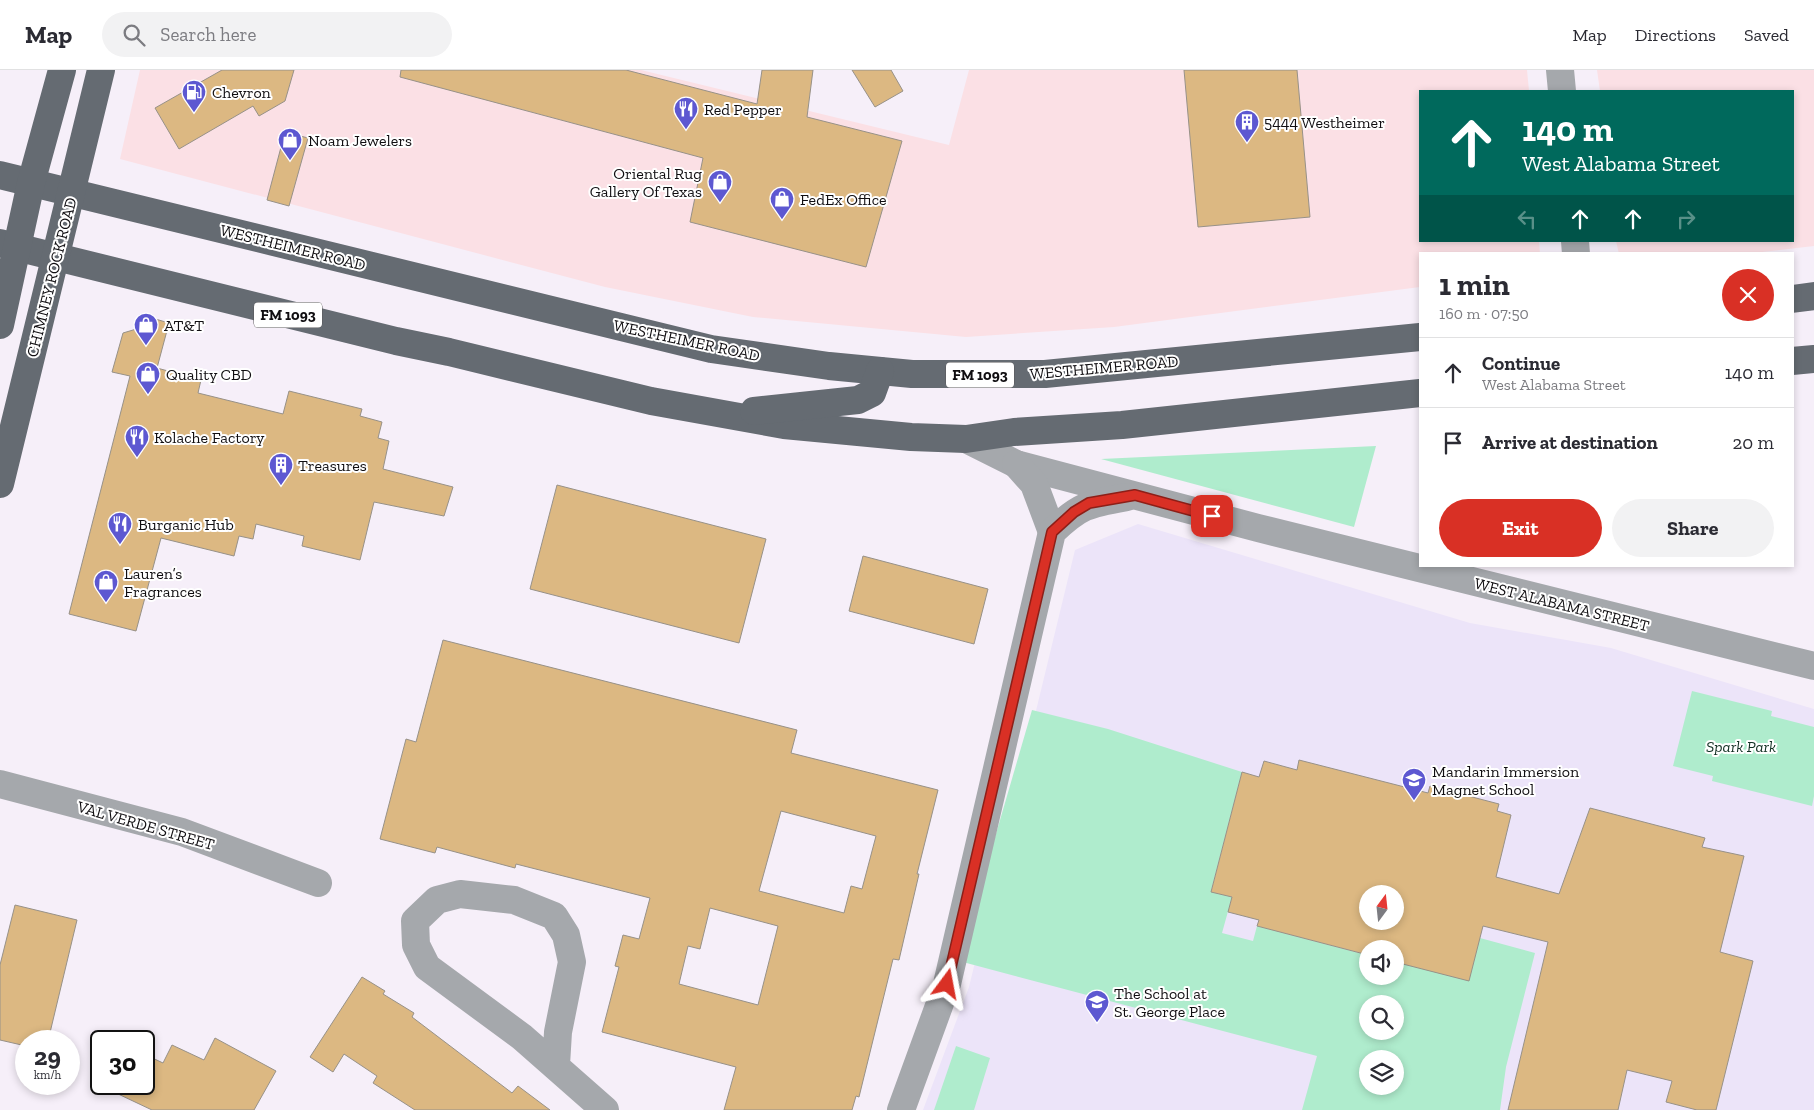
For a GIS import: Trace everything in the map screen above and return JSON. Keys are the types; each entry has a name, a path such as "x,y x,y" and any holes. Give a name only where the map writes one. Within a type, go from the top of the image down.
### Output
{"main road":[{"path":"0,325 9,245 31,183 62,70"},
{"name":"CHIMNEY ROCK ROAD","path":"0,484 101,70"},
{"name":"WESTHEIMER ROAD","path":"0,175 712,349 829,366 912,374 1045,374 1419,337"},
{"name":"FM 1093","path":"9,245 396,342 449,352 650,401 784,425 911,437 966,439 1014,432 1122,425 1419,393"},
{"path":"1794,299 1814,296"},
{"path":"725,415 858,400 872,393 880,370"}],"street":[{"path":"1560,70 1562,90"},
{"name":"WEST ALABAMA STREET","path":"966,439 1016,464 1419,567"},
{"path":"901,1110 947,984 1052,532 1034,484 1016,464"},
{"path":"1052,532 1074,512 1089,503 1135,495"},
{"name":"WEST ALABAMA STREET","path":"1421,567 1814,666"},
{"name":"VAL VERDE STREET","path":"0,784 182,832 318,883"},
{"path":"556,1065 558,1032 572,962 566,935 554,916 514,900 460,894 437,900 416,921 416,945 427,967 522,1037 605,1110"}],"shaded area":[{"path":"140,70 641,70 949,145 969,70 1527,70 1529,90 1419,90 1419,242 1539,242 1540,252 1419,252 1419,287 1114,327 966,337 753,317 605,287 120,159"},
{"path":"1597,70 1814,70 1814,246 1762,252 1619,252 1616,242 1794,242 1794,90 1600,90"},
{"name":"Mandarin Immersion Magnet School","path":"1138,524 1470,623 1611,648 1814,709 1814,1110 923,1110 969,987 1075,550"}],"green space":[{"path":"1376,446 1354,527 1101,459"},
{"name":"Spark Park","path":"1692,691 1772,711 1771,716 1814,727 1814,796 1812,806 1712,781 1713,776 1673,766"},
{"path":"1032,710 1108,729 1242,772 1211,891 1232,897 1222,933 1253,941 1257,926 1359,953 1359,985 1404,985 1404,959 1480,938 1535,953 1506,1067 1500,1110 1302,1110 1317,1056 959,961"},
{"path":"956,1046 990,1058 974,1110 934,1110"}],"building":[{"path":"222,70 294,70 285,101 259,116 253,106 179,149 155,108"},
{"path":"401,70 626,70 757,104 762,70 813,70 807,117 902,141 866,267 690,222 703,158 400,77"},
{"path":"852,70 891,70 903,91 875,107"},
{"name":"5444 Westheimer","path":"1184,70 1297,70 1310,217 1198,227"},
{"path":"285,132 308,138 289,206 267,200"},
{"path":"145,316 169,323 157,368 201,380 198,393 283,414 289,391 362,409 360,416 382,422 378,438 389,441 383,469 453,487 444,516 374,502 360,560 302,546 304,536 256,524 253,539 239,536 234,556 161,538 136,631 69,614 130,376 112,372 123,333 143,327"},
{"path":"557,485 766,539 739,643 530,589"},
{"path":"863,556 988,589 974,644 849,611"},
{"path":"443,640 797,730 791,753 938,790 917,874 919,874 899,960 893,959 859,1097 856,1096 852,1110 724,1110 736,1067 602,1032 619,967 615,966 623,935 639,939 650,898 516,864 515,868 437,847 435,853 380,839 406,739 416,742","holes":["781,811 876,836 862,889 851,886 844,913 759,891","710,908 778,926 758,1005 679,984 688,946 700,949"]},
{"path":"1299,760 1428,793 1430,786 1499,804 1497,811 1511,815 1496,877 1559,894 1590,808 1705,838 1702,847 1744,856 1720,952 1753,961 1716,1110 1697,1110 1666,1102 1672,1081 1627,1070 1618,1110 1508,1110 1548,942 1483,926 1469,981 1404,964 1404,940 1359,940 1359,953 1257,926 1259,920 1228,912 1232,897 1211,892 1242,772 1259,777 1264,761 1297,770"},
{"path":"15,905 77,920 51,1030 15,1030 15,1043 0,1040 0,965"},
{"path":"362,977 385,991 383,994 414,1013 412,1017 512,1093 518,1086 550,1110 415,1110 373,1083 377,1076 344,1054 333,1072 310,1057"},
{"path":"215,1038 276,1071 254,1110 152,1110 120,1095 155,1095 155,1059 163,1063 172,1045 204,1060"}],"place":[{"name":"Chevron","path":"194,113"},
{"name":"Red Pepper","path":"686,130"},
{"name":"5444 Westheimer","path":"1247,143"},
{"name":"Noam Jewelers","path":"290,161"},
{"name":"Oriental Rug Gallery Of Texas","path":"720,203"},
{"name":"FedEx Office","path":"782,220"},
{"name":"AT&T","path":"146,346"},
{"name":"Quality CBD","path":"148,395"},
{"name":"Kolache Factory","path":"137,458"},
{"name":"Treasures","path":"281,486"},
{"name":"Burganic Hub","path":"120,545"},
{"name":"Lauren’s Fragrances","path":"106,603"},
{"name":"Mandarin Immersion Magnet School","path":"1414,801"},
{"name":"The School at St. George Place","path":"1097,1023"}],"route":[{"path":"947,984 1052,532 1074,512 1089,503 1135,495 1212,516"}]}
